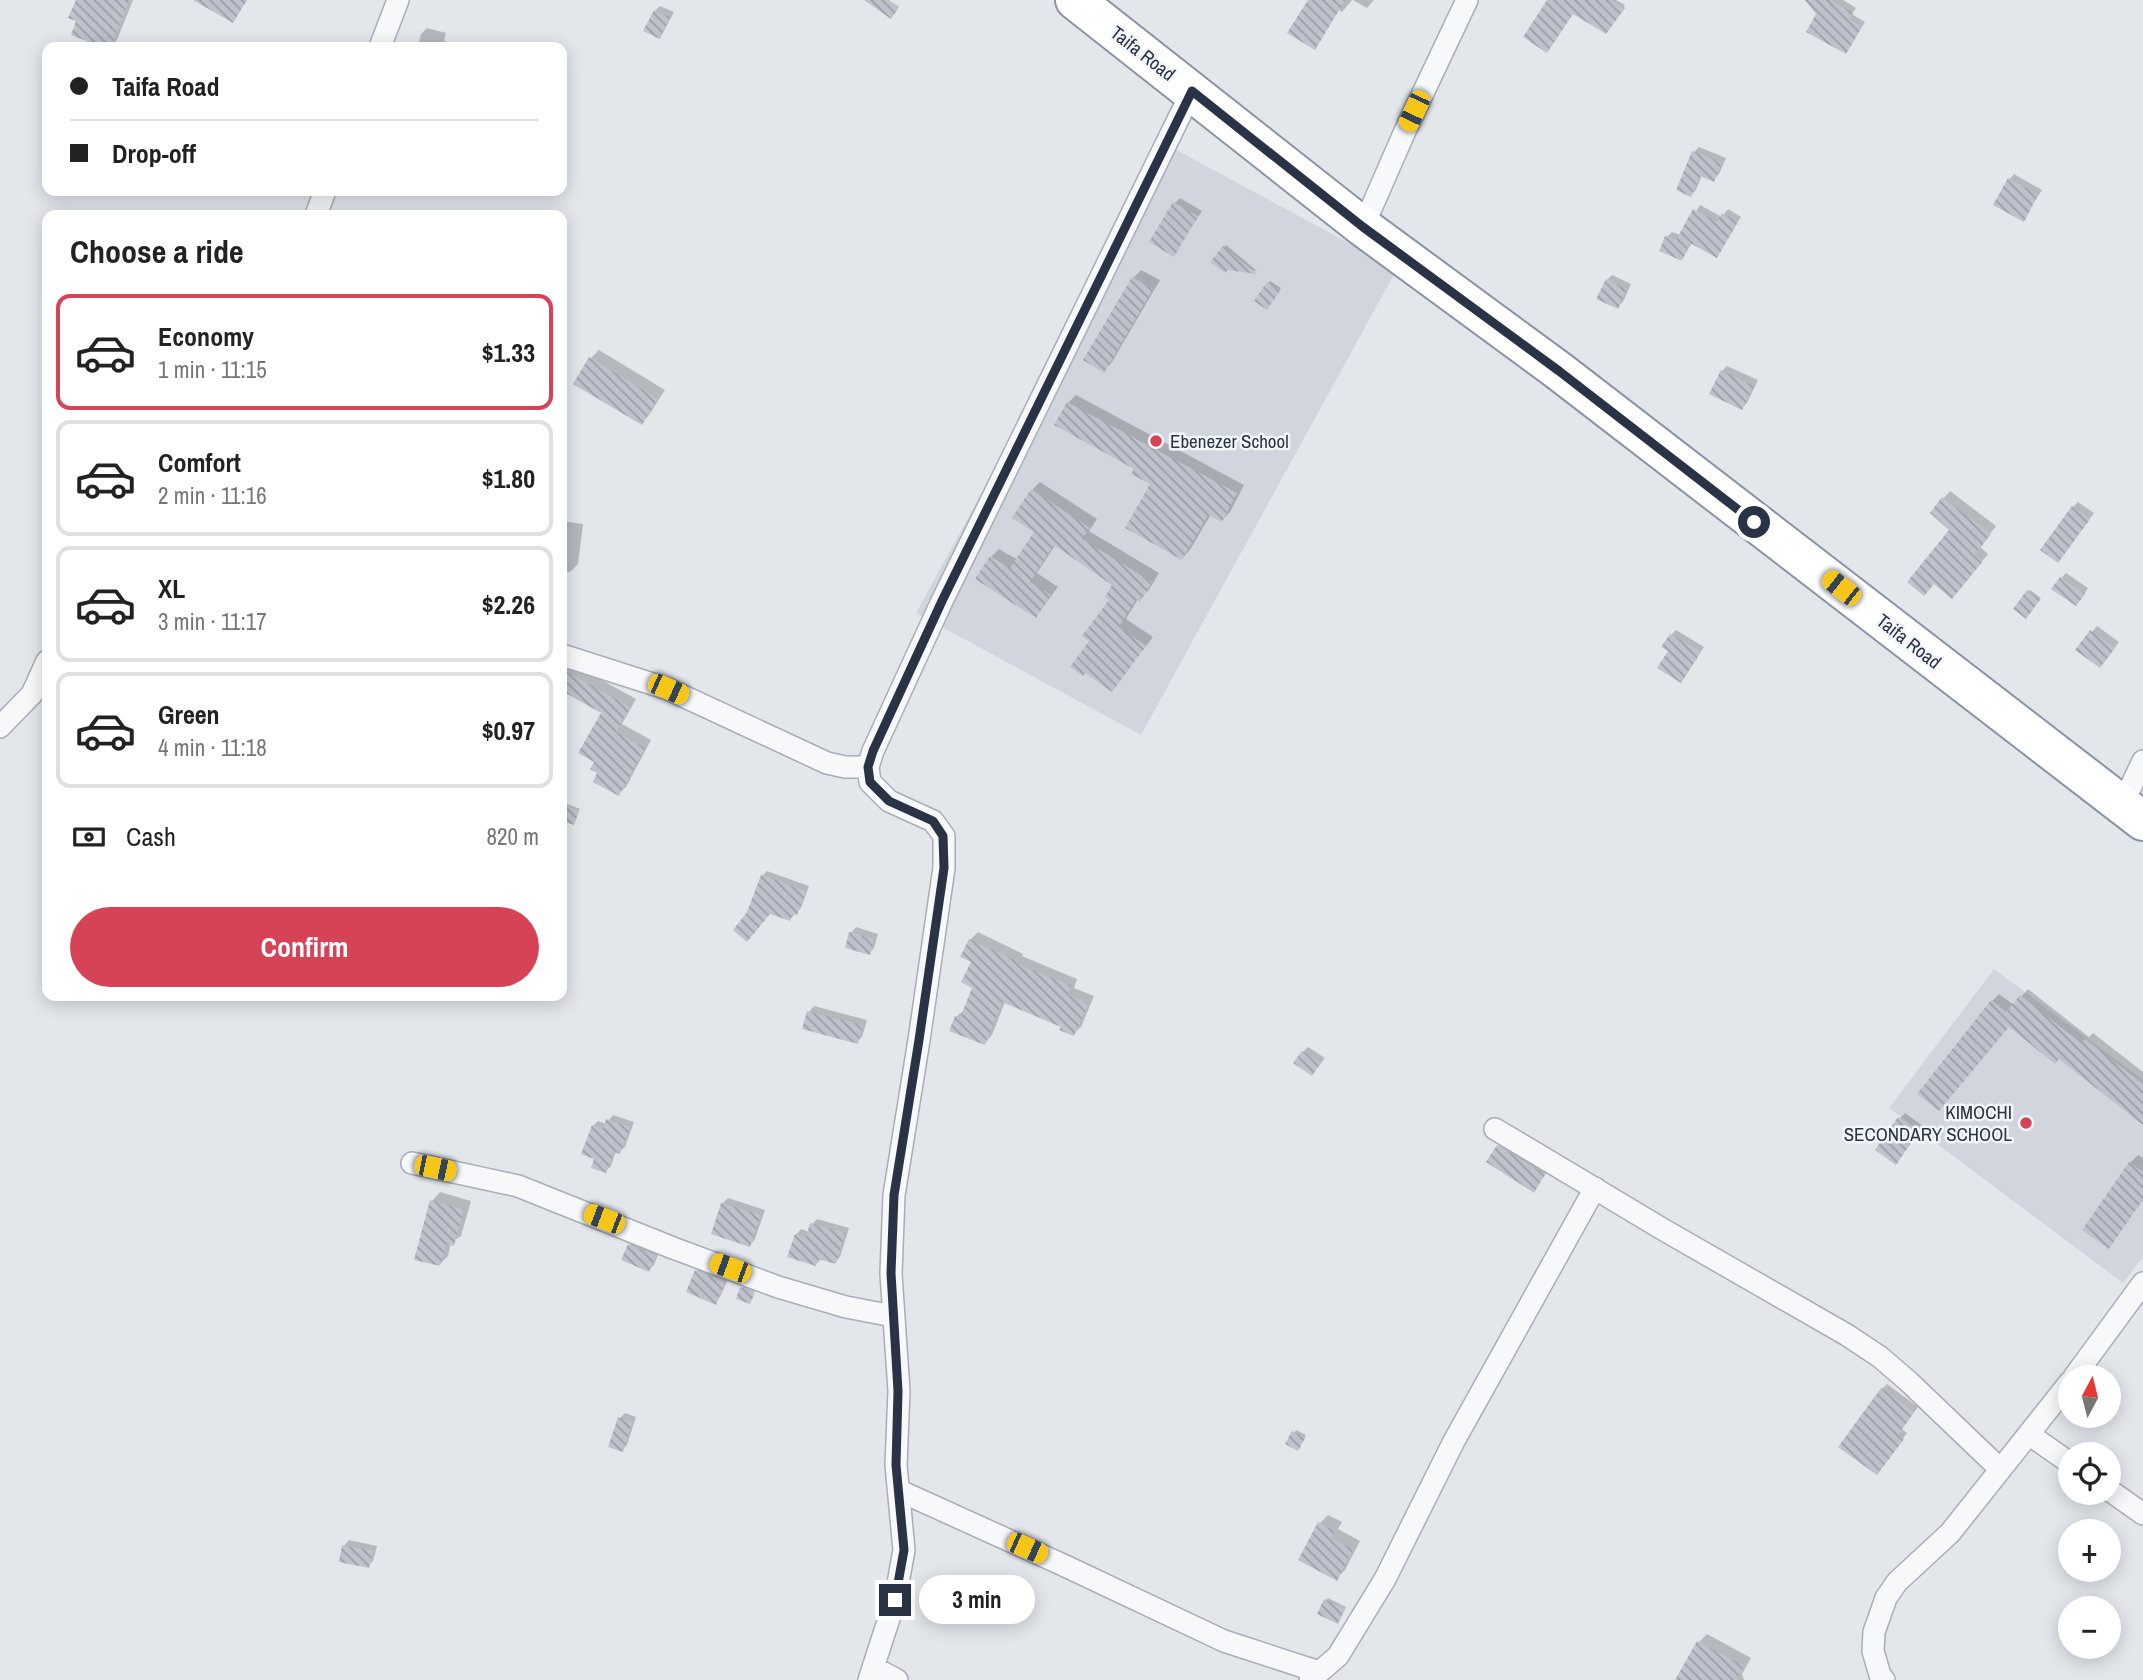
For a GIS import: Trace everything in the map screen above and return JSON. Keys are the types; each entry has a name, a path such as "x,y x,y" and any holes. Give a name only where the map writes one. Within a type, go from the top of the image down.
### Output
{"highway":[{"name":"Taifa Road","path":"1075,0 1363,227 1559,371 2133,813"}],"street":[{"path":"382,42 398,0"},
{"path":"1363,227 1467,0"},
{"path":"897,1680 871,1673 901,1574 904,1550 896,1465 898,1391 891,1273 894,1195 944,868 943,836 933,821 889,801 870,782 868,767 942,601 1192,91"},
{"path":"567,657 668,689 827,763 845,767 868,767"},
{"path":"0,727 32,694 42,672"},
{"path":"2133,813 2143,761"},
{"path":"1496,1129 1847,1335 1908,1381 2000,1468"},
{"path":"412,1163 519,1186 778,1287 846,1307 893,1316"},
{"path":"900,1492 1224,1641 1315,1676 1338,1656 1385,1579 1454,1441 1595,1188"},
{"path":"2083,1365 2143,1283"},
{"path":"1884,1680 1873,1651 1874,1632 1886,1598 1897,1583 1950,1533 2058,1398"},
{"path":"2030,1435 2058,1455"},
{"path":"2121,1498 2143,1514"}],"shaded area":[{"name":"Ebenezer School","path":"1171,147 1397,269 1141,735 916,613"},
{"name":"KIMOCHI SECONDARY SCHOOL","path":"1994,969 2143,1080 2143,1257 2123,1283 1889,1108"}],"building":[{"path":"76,0 129,0 113,42 89,42 71,35 76,21 68,18"},
{"path":"193,0 247,0 233,23"},
{"path":"864,0 889,0 899,7 891,19"},
{"path":"1308,0 1345,0 1315,50 1287,33"},
{"path":"1547,0 1611,0 1625,8 1606,34 1573,14 1547,53 1523,37"},
{"path":"1805,0 1830,0 1853,13 1849,19 1862,27 1846,54 1806,32 1816,14"},
{"path":"654,10 670,17 660,39 643,31"},
{"path":"1692,151 1722,163 1714,182 1700,176 1691,197 1676,190"},
{"path":"2008,178 2038,195 2024,222 1993,205"},
{"path":"1173,202 1198,216 1174,257 1149,242"},
{"path":"1693,209 1717,222 1722,213 1738,222 1717,258 1690,243 1682,261 1659,251 1665,236 1676,240"},
{"path":"1223,246 1257,274 1228,270 1225,273 1210,262"},
{"path":"1132,277 1153,289 1104,373 1083,360"},
{"path":"1606,279 1627,289 1618,309 1596,299"},
{"path":"1267,282 1280,291 1267,310 1254,301"},
{"path":"589,357 658,399 642,425 573,384"},
{"path":"1721,370 1754,386 1742,410 1709,394"},
{"path":"1067,402 1237,493 1222,522 1208,515 1182,560 1125,528 1150,484 1131,474 1134,469 1054,425"},
{"path":"1031,489 1090,528 1082,539 1152,582 1140,602 1136,599 1119,627 1146,646 1112,692 1085,673 1083,676 1070,667 1089,641 1082,636 1109,600 1105,597 1112,585 1054,545 1030,582 1051,595 1036,618 975,579 990,556 1010,568 1034,532 1012,518"},
{"path":"1942,497 1991,534 1975,555 1983,561 1952,599 1934,584 1924,596 1907,582 1949,530 1930,513"},
{"path":"2072,506 2090,519 2058,563 2040,550"},
{"path":"2060,577 2085,594 2076,606 2051,589"},
{"path":"2027,590 2040,600 2026,619 2013,609"},
{"path":"2090,630 2115,648 2100,668 2075,650"},
{"path":"1670,634 1701,652 1681,683 1657,668 1668,651 1661,647"},
{"path":"567,672 630,707 616,732 645,748 619,796 593,782 597,773 590,769 594,762 578,753 601,713 567,694"},
{"path":"567,806 579,811 574,825 567,823"},
{"path":"761,875 806,891 797,915 793,914 790,921 770,914 747,942 733,930 747,912"},
{"path":"849,932 874,939 870,955 845,948"},
{"path":"969,939 1017,961 1016,963 1071,986 1067,995 1088,1004 1074,1036 1059,1030 1061,1027 1002,1002 985,1045 949,1031 955,1016 960,1018 972,988 961,982 971,962 960,957"},
{"path":"2020,995 2081,1043 2085,1039 2143,1084 2143,1125 2059,1059 2055,1064 2009,1027 1939,1111 1917,1094 1991,1000 2006,1012"},
{"path":"807,1011 862,1025 858,1044 802,1029"},
{"path":"1302,1051 1321,1063 1312,1076 1293,1063"},
{"path":"1898,1117 1919,1131 1896,1165 1875,1150"},
{"path":"606,1119 630,1127 620,1154 614,1152 606,1173 591,1168 594,1159 581,1154 592,1125 603,1129"},
{"path":"1497,1145 1545,1174 1534,1193 1486,1162"},
{"path":"2129,1162 2143,1172 2143,1199 2109,1249 2082,1230"},
{"path":"430,1200 464,1209 454,1246 446,1244 440,1266 414,1260"},
{"path":"721,1203 761,1215 750,1247 711,1234"},
{"path":"810,1223 845,1233 836,1264 818,1259 816,1266 787,1257 795,1234 806,1237"},
{"path":"628,1244 656,1256 649,1272 621,1260"},
{"path":"695,1270 725,1282 716,1305 686,1292"},
{"path":"740,1287 755,1292 750,1304 736,1299"},
{"path":"1881,1388 1914,1412 1898,1435 1904,1439 1877,1475 1838,1447"},
{"path":"618,1417 632,1422 623,1452 608,1447"},
{"path":"1292,1431 1305,1438 1298,1451 1285,1444"},
{"path":"1318,1522 1335,1531 1331,1538 1353,1549 1337,1581 1298,1560"},
{"path":"342,1545 373,1551 369,1568 339,1562"},
{"path":"1324,1599 1345,1609 1338,1624 1317,1614"},
{"path":"1697,1641 1744,1666 1737,1680 1675,1680"}],"place":[{"name":"Ebenezer School","path":"1156,441"},
{"name":"KIMOCHI SECONDARY SCHOOL","path":"2026,1123"}],"route":[{"path":"895,1600 904,1550 896,1465 897,1351 891,1273 894,1195 944,868 943,836 933,821 889,801 870,782 868,767 942,601 1192,91 1363,227 1559,371 1754,522"}]}
